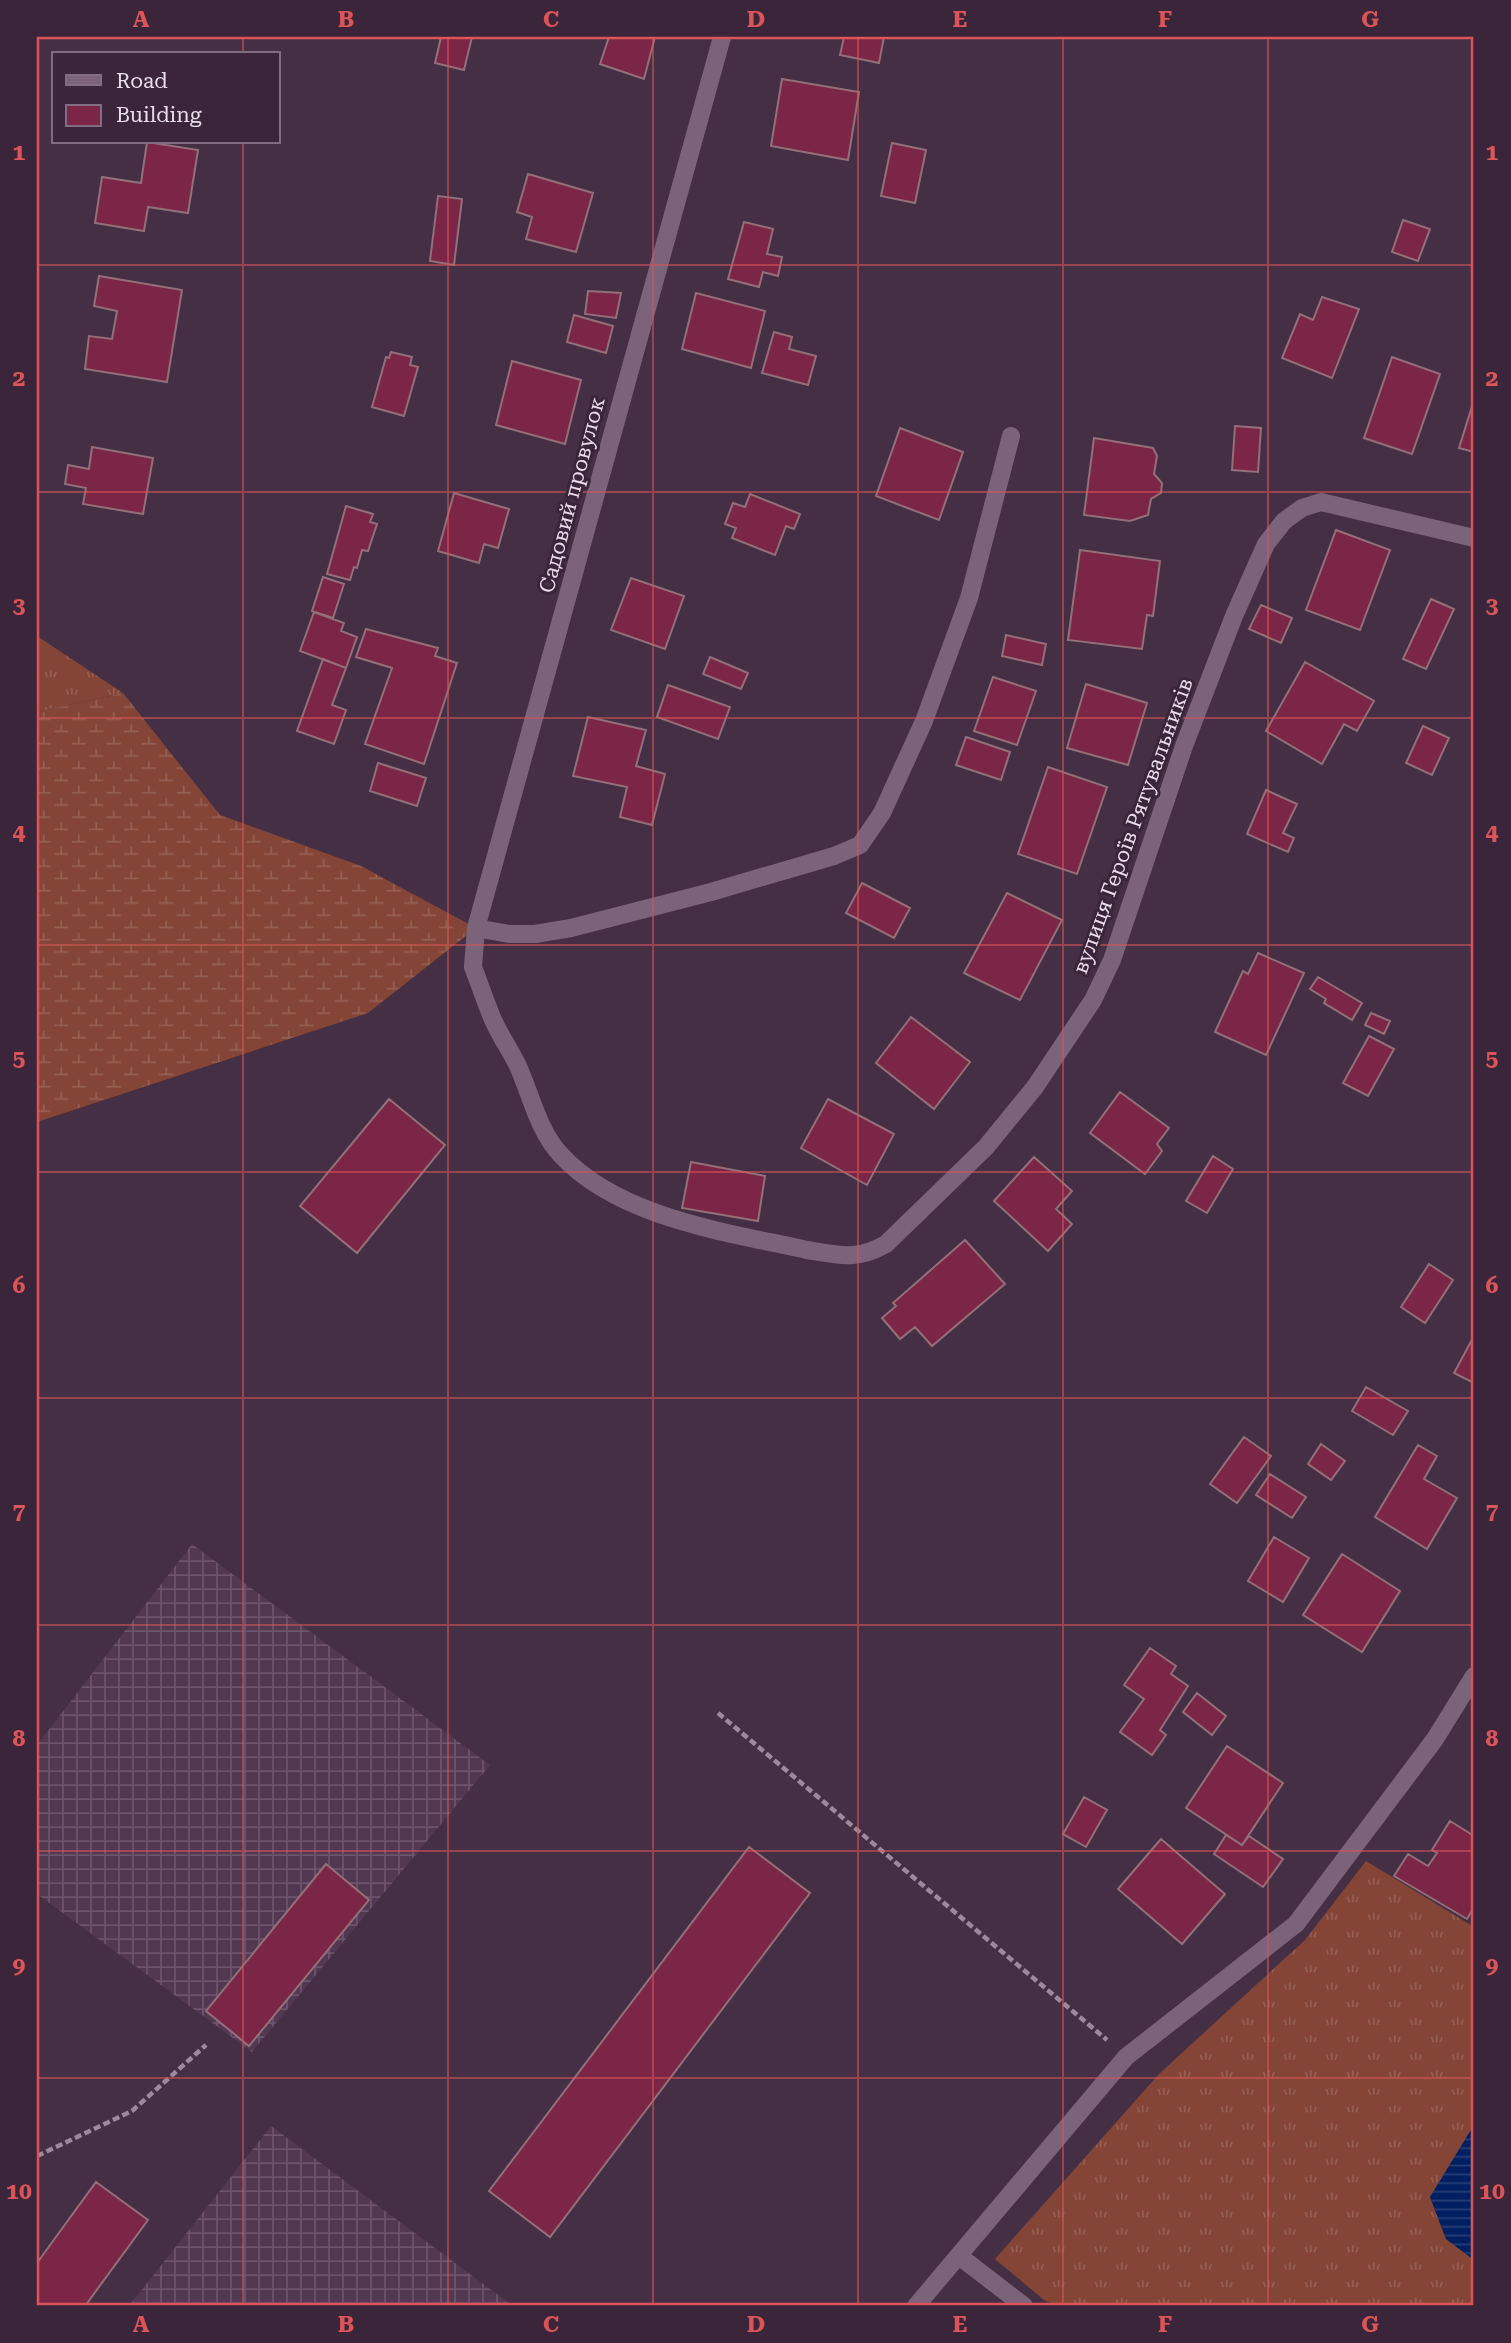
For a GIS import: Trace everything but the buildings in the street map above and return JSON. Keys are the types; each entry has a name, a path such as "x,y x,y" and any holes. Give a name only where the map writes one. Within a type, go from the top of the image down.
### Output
{"street":[{"name":"Садовий провулок","path":"473,967 476,928 722,37"},
{"path":"476,928 509,934 535,934 571,928 724,888 834,856 860,845 882,813 924,721 969,598 1011,436"},
{"name":"вулиця Героїв Рятувальників","path":"473,967 494,1022 517,1063 539,1119 561,1155 576,1168 618,1196 650,1210 703,1227 807,1250 848,1256 870,1253 886,1244 986,1147 1035,1087 1093,1000 1112,960 1184,746 1234,616 1266,544 1284,521 1302,508 1321,502 1474,538"},
{"path":"916,2306 1126,2057 1296,1924 1435,1739 1474,1676"},
{"path":"959,2256 1024,2306"}],"path":[{"path":"718,1713 1126,2057"},
{"path":"37,2157 132,2111 206,2045"}],"shaded area":[{"path":"192,1544 490,1765 252,2052 37,1894 37,1745"},
{"path":"1474,2125 1474,2260 1446,2239 1430,2197"},
{"path":"271,2126 478,2280 513,2306 129,2306"}],"green space":[{"path":"37,636 123,693 37,712"},
{"path":"123,693 220,815 361,866 476,928 368,1013 37,1122 37,712"},
{"path":"1366,1861 1474,1927 1474,2125 1430,2197 1446,2239 1474,2260 1474,2306 1057,2306 1044,2300 995,2259 1159,2074 1305,1940"}]}
